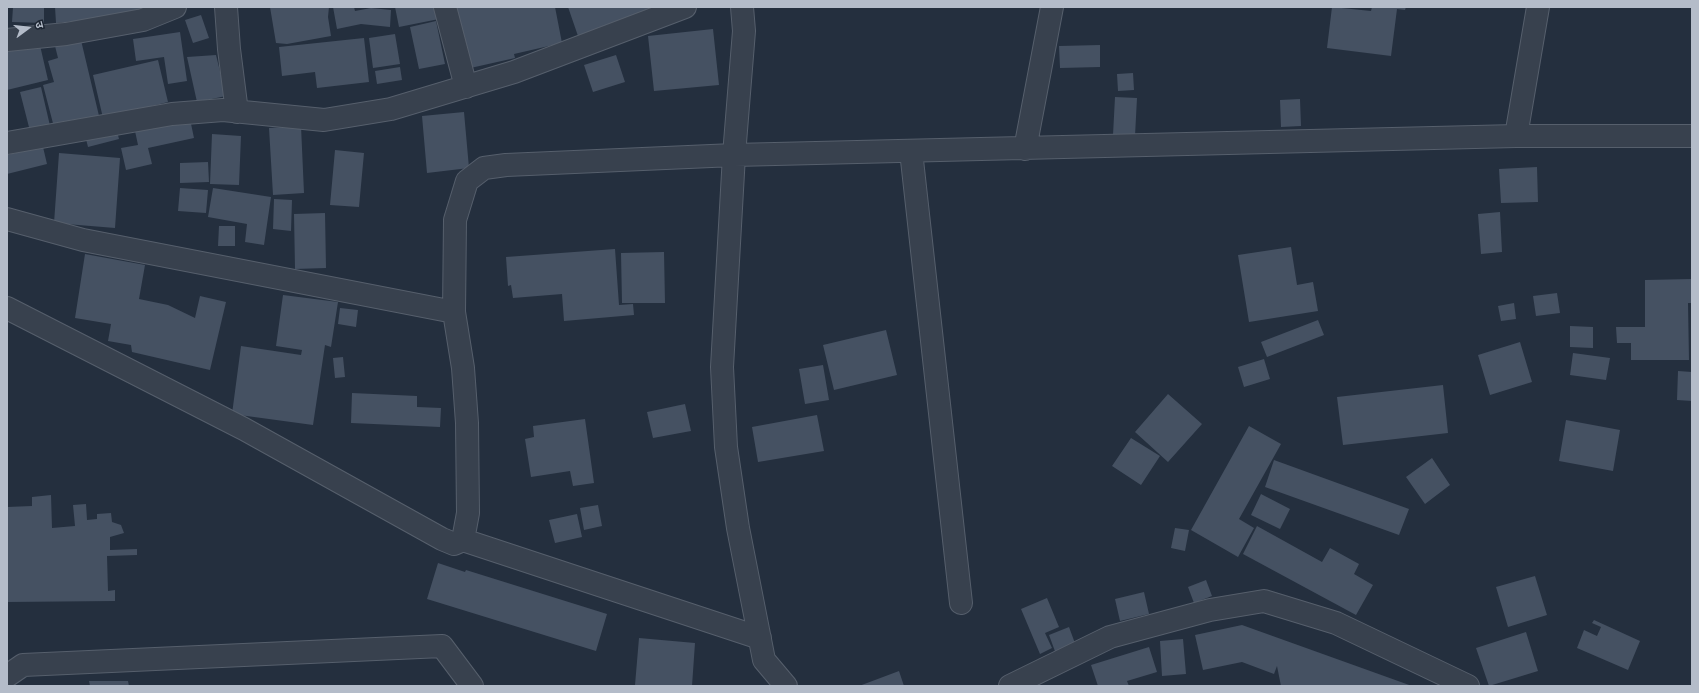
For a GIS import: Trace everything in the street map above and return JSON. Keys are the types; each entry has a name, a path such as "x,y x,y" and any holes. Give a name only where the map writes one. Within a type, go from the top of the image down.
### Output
{"street":[{"path":"7,40 66,34 143,20 175,7"},
{"path":"226,7 229,49 238,112"},
{"path":"445,7 466,87"},
{"path":"7,143 172,114 223,110 324,120 391,109 520,70 685,7"},
{"path":"742,7 744,31 734,155 722,367 726,447 738,528 764,660 786,686"},
{"path":"1024,149 1052,7"},
{"path":"1516,136 1538,7"},
{"path":"463,540 468,513 467,422 464,368 454,312 455,220 467,181 484,168 506,165 734,155 1516,136 1692,136"},
{"path":"911,151 961,603"},
{"path":"7,219 83,240 454,312"},
{"path":"7,308 244,429 442,539 454,544 463,540 760,638"},
{"path":"1010,686 1110,637 1210,610 1264,601 1336,623 1468,686"},
{"path":"7,676 23,665 442,646 472,686"}],"building":[{"path":"13,7 44,7 44,23 12,22"},
{"path":"55,7 145,7 146,14 56,23"},
{"path":"270,7 329,7 328,17 331,36 287,44 276,43"},
{"path":"333,7 354,7 355,11 371,8 391,10 390,27 361,24 337,29"},
{"path":"395,7 437,7 439,19 399,27"},
{"path":"452,7 555,7 562,43 514,54 515,58 466,69"},
{"path":"568,7 657,7 578,36"},
{"path":"1332,7 1371,11 1372,7 1406,7 1405,10 1397,9 1391,56 1327,48"},
{"path":"201,15 209,38 193,43 185,20"},
{"path":"436,21 445,64 419,69 410,27"},
{"path":"713,29 719,85 654,91 648,36"},
{"path":"180,32 187,81 168,84 164,57 136,61 133,39"},
{"path":"395,34 400,64 373,68 369,38"},
{"path":"80,36 100,120 55,131 43,85 54,82 48,61 58,58 54,42"},
{"path":"364,38 369,82 317,88 315,72 282,76 279,47"},
{"path":"39,41 48,80 7,90 7,48"},
{"path":"1100,45 1100,67 1060,68 1059,46"},
{"path":"216,55 226,96 197,102 187,57"},
{"path":"616,55 625,82 593,92 584,65"},
{"path":"158,60 168,102 103,118 93,75"},
{"path":"400,67 402,80 377,84 375,71"},
{"path":"1133,73 1134,90 1118,91 1117,74"},
{"path":"41,87 51,130 31,135 20,92"},
{"path":"1115,97 1137,98 1135,136 1113,135"},
{"path":"1300,99 1301,126 1281,127 1280,100"},
{"path":"464,112 469,168 427,173 422,116"},
{"path":"190,119 194,138 148,148 152,164 126,170 121,148 138,145 135,131"},
{"path":"301,126 304,193 273,195 269,128"},
{"path":"116,127 119,139 88,147 85,135"},
{"path":"212,134 241,136 239,185 210,184"},
{"path":"43,147 47,164 7,174 7,155"},
{"path":"335,150 364,153 359,207 330,205"},
{"path":"59,153 120,158 115,228 54,223"},
{"path":"208,162 209,182 180,183 180,163"},
{"path":"1537,167 1538,202 1501,203 1499,169"},
{"path":"180,188 208,190 206,213 178,211"},
{"path":"213,188 271,197 264,245 245,242 247,224 208,217"},
{"path":"274,199 292,200 291,231 273,229"},
{"path":"1500,212 1502,252 1481,254 1478,214"},
{"path":"325,213 326,268 295,269 294,214"},
{"path":"219,226 235,226 235,246 218,246"},
{"path":"1291,247 1297,285 1313,282 1318,311 1249,322 1238,255"},
{"path":"615,249 619,305 633,304 634,315 564,321 562,294 513,298 511,285 508,286 506,257"},
{"path":"664,252 665,303 622,303 621,253"},
{"path":"85,254 145,265 139,299 168,305 195,318 200,296 226,302 210,370 132,352 131,345 108,341 111,324 75,318"},
{"path":"1692,279 1692,303 1688,303 1689,360 1631,360 1631,343 1617,343 1616,327 1645,327 1645,280"},
{"path":"1557,293 1560,313 1536,316 1533,296"},
{"path":"283,295 338,302 331,347 325,345 313,425 232,414 241,346 301,355 302,350 276,346"},
{"path":"1514,303 1516,319 1501,321 1498,306"},
{"path":"340,308 358,310 356,327 338,324"},
{"path":"1318,320 1324,335 1267,357 1261,342"},
{"path":"1570,326 1593,327 1593,348 1570,347"},
{"path":"886,330 897,375 834,390 823,345"},
{"path":"1520,342 1532,382 1490,395 1478,355"},
{"path":"1573,353 1610,358 1606,380 1570,375"},
{"path":"343,357 345,377 335,378 333,358"},
{"path":"1264,359 1270,379 1244,387 1238,367"},
{"path":"823,365 829,400 805,404 799,369"},
{"path":"1678,371 1692,372 1692,401 1677,400"},
{"path":"1443,385 1448,433 1343,445 1337,397"},
{"path":"352,393 417,396 417,407 441,408 440,427 351,423"},
{"path":"1168,394 1202,424 1168,462 1135,432"},
{"path":"685,404 691,431 653,438 647,412"},
{"path":"817,415 824,451 758,462 752,427"},
{"path":"585,419 594,483 573,486 570,471 531,477 525,439 534,437 533,426"},
{"path":"1566,420 1620,430 1613,471 1559,461"},
{"path":"1249,426 1281,444 1239,519 1254,528 1238,557 1191,530"},
{"path":"1131,438 1160,456 1141,485 1112,466"},
{"path":"1432,458 1450,485 1425,504 1406,477"},
{"path":"1274,460 1409,509 1399,535 1265,487"},
{"path":"1261,494 1290,509 1280,529 1251,515"},
{"path":"51,495 52,528 75,526 73,505 86,504 87,520 97,519 97,514 111,513 112,522 121,525 124,533 110,537 110,550 137,549 137,555 107,556 108,591 115,590 115,601 7,602 7,507 32,506 32,497"},
{"path":"598,505 602,526 584,530 580,508"},
{"path":"577,514 582,537 555,543 549,520"},
{"path":"1257,526 1322,562 1330,548 1359,564 1354,574 1373,585 1356,615 1243,554"},
{"path":"1175,528 1189,530 1185,551 1171,548"},
{"path":"438,563 465,572 466,570 607,614 596,651 427,599"},
{"path":"1535,576 1547,615 1508,627 1496,587"},
{"path":"1206,580 1212,596 1194,603 1188,587"},
{"path":"1144,592 1149,614 1120,621 1115,599"},
{"path":"1047,598 1059,627 1045,633 1052,648 1040,654 1021,609"},
{"path":"1594,620 1640,641 1628,670 1577,648 1584,630 1597,636 1601,627 1592,623"},
{"path":"1242,625 1412,686 1281,686 1277,666 1274,674 1242,662 1203,670 1195,635"},
{"path":"1069,627 1076,646 1056,654 1049,635"},
{"path":"1526,632 1538,671 1489,686 1476,648"},
{"path":"639,638 695,643 692,686 635,685"},
{"path":"1183,639 1186,674 1162,676 1160,641"},
{"path":"1149,647 1157,672 1127,681 1129,686 1098,686 1091,665"},
{"path":"899,671 904,686 859,686"},
{"path":"89,681 128,681 129,686 90,686"}]}
